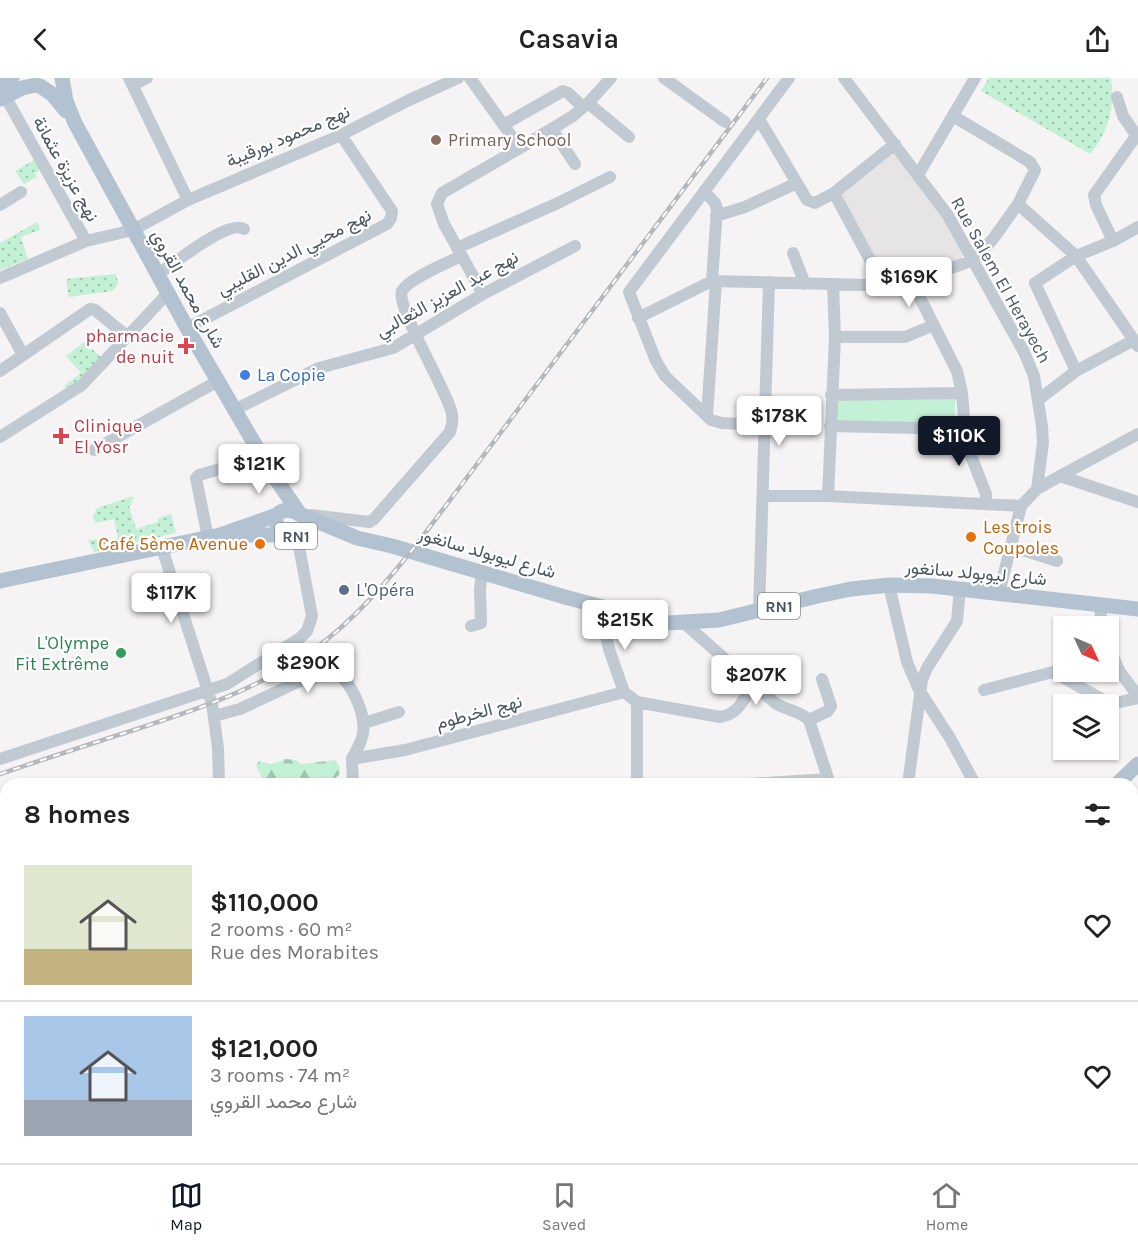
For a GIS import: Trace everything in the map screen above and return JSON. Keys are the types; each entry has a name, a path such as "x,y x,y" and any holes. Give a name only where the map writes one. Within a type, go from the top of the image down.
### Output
{"main road":[{"path":"2,94 12,78"},
{"name":"شارع محمد القروي","path":"35,83 50,85 61,78 66,101 75,123 133,230 234,410 271,472 301,514"},
{"path":"2,94 35,83"},
{"name":"شارع محمد القروي","path":"35,83 52,94 75,123"},
{"name":"شارع محمد القروي","path":"271,472 277,515"},
{"name":"شارع ليوبولد سانغور","path":"0,581 214,537 287,510 357,538"},
{"name":"RN1","path":"277,515 276,524 281,531 295,536 303,534 307,526 301,514"},
{"name":"شارع ليوبولد سانغور","path":"214,537 320,535 357,538 651,620 684,623 719,620 851,589 889,585 960,588 1138,609"},
{"path":"1123,778 1138,764"}],"street":[{"path":"147,78 131,82 188,200"},
{"name":"نهج محمود بورقيبة","path":"86,241 133,230 188,200 341,135 458,78"},
{"path":"471,78 520,148"},
{"path":"483,294 439,213 437,204 439,197 442,193 552,129 585,105 611,78"},
{"path":"664,78 724,122"},
{"path":"764,425 716,422 665,376 656,361 629,296 630,288 789,78"},
{"name":"Rue Salem El Herayech","path":"844,78 946,214 1029,363 1038,400 1043,443 1037,489"},
{"path":"918,175 953,116 970,80"},
{"path":"503,125 563,91 629,137"},
{"name":"نهج عزيزة عثمانة","path":"0,278 86,241 2,94"},
{"path":"1113,241 1094,198 1137,137 1123,116 1117,97"},
{"path":"638,318 714,281 833,285 884,284 914,280 973,260 984,250 1018,204 1035,170 1030,162 953,116"},
{"path":"759,119 807,200 812,203 834,193 895,144"},
{"path":"552,129 575,164"},
{"name":"نهج محيي الدين القليبي","path":"187,328 387,224 392,218 392,211 341,135"},
{"path":"301,514 369,522 379,514 446,438 453,423 452,415 402,302 403,290 416,279 459,252 610,177"},
{"path":"716,216 746,207 797,183"},
{"path":"704,191 715,203 716,216 707,416"},
{"path":"0,205 21,192"},
{"path":"834,193 884,284"},
{"path":"1018,204 1076,256 1135,336 1076,371 1038,400"},
{"path":"158,274 215,235 237,226 244,229"},
{"path":"1076,371 1035,283 1076,256 1113,241 1138,227"},
{"name":"نهج عبد العزيز الثعالبي","path":"234,410 319,368 393,348 483,294 575,246"},
{"path":"794,253 806,284"},
{"path":"914,280 957,371 962,393 963,429 966,443 986,494 986,503"},
{"path":"759,611 769,282"},
{"path":"828,496 835,337 833,285"},
{"path":"0,437 82,385 168,293"},
{"path":"0,371 90,309 95,310 128,338"},
{"path":"0,314 23,355"},
{"path":"835,337 905,337 934,325"},
{"path":"94,450 218,381"},
{"path":"831,395 962,393"},
{"path":"830,426 963,429"},
{"path":"999,593 1021,506 1037,489 1138,434"},
{"path":"214,537 196,478 199,475 261,455"},
{"path":"1060,476 1138,502"},
{"path":"763,496 828,496 1021,506"},
{"path":"0,759 208,692 227,684 300,638 307,631 312,616 295,536"},
{"path":"1010,546 1057,561"},
{"path":"162,548 214,716 219,778"},
{"path":"471,626 481,623 482,572"},
{"path":"889,585 907,662 919,690 946,731 972,778"},
{"path":"909,778 919,690 927,668 957,621 960,588"},
{"path":"1099,603 1101,616"},
{"path":"615,610 607,639 624,692 637,702 720,717 731,715 738,709 753,683"},
{"path":"684,623 784,709 801,714 809,720 828,778"},
{"path":"214,716 240,709 317,673 327,670 335,672 352,690 359,705 363,723 364,732 352,764 353,778"},
{"path":"1119,670 1138,697 1119,702"},
{"path":"984,690 1053,672 1091,694"},
{"path":"809,720 830,708 831,703 822,680"},
{"name":"نهج الخرطوم","path":"352,764 624,692"},
{"path":"637,702 637,778"},
{"path":"363,723 399,712"}],"shaded area":[{"path":"892,151 942,216 963,255 961,260 905,277 892,277 882,270 840,192"}],"green space":[{"path":"989,78 1111,78 1112,99 1109,119 1097,146 1090,154 981,91"},
{"path":"36,159 42,169 35,173 37,177 24,184 15,171"},
{"path":"37,222 40,230 21,237 28,259 0,270 0,243"},
{"path":"116,274 118,283 113,291 69,297 66,279"},
{"path":"84,342 90,350 92,349 102,358 79,383 68,390 64,386 81,373 66,356"},
{"path":"835,399 955,399 955,422 835,423"},
{"path":"133,496 132,504 129,506 136,529 158,522 158,518 171,514 176,533 94,552 88,540 101,539 102,542 118,538 114,519 95,523 93,515 96,512 95,509"},
{"path":"285,759 296,760 301,764 336,760 340,768 339,775 335,778 262,778 256,765 259,761 272,764"}],"railway":[{"path":"0,774 224,698 289,666 325,641 355,615 420,540 767,78"}],"place":[{"name":"Primary School","path":"436,140"},
{"name":"pharmacie de nuit","path":"186,346"},
{"name":"La Copie","path":"245,375"},
{"name":"Clinique El Yosr","path":"61,436"},
{"name":"Les trois Coupoles","path":"971,537"},
{"name":"Café 5ème Avenue","path":"260,544"},
{"name":"L'Opéra","path":"344,590"},
{"name":"L'Olympe Fit Extrême","path":"121,653"}]}
